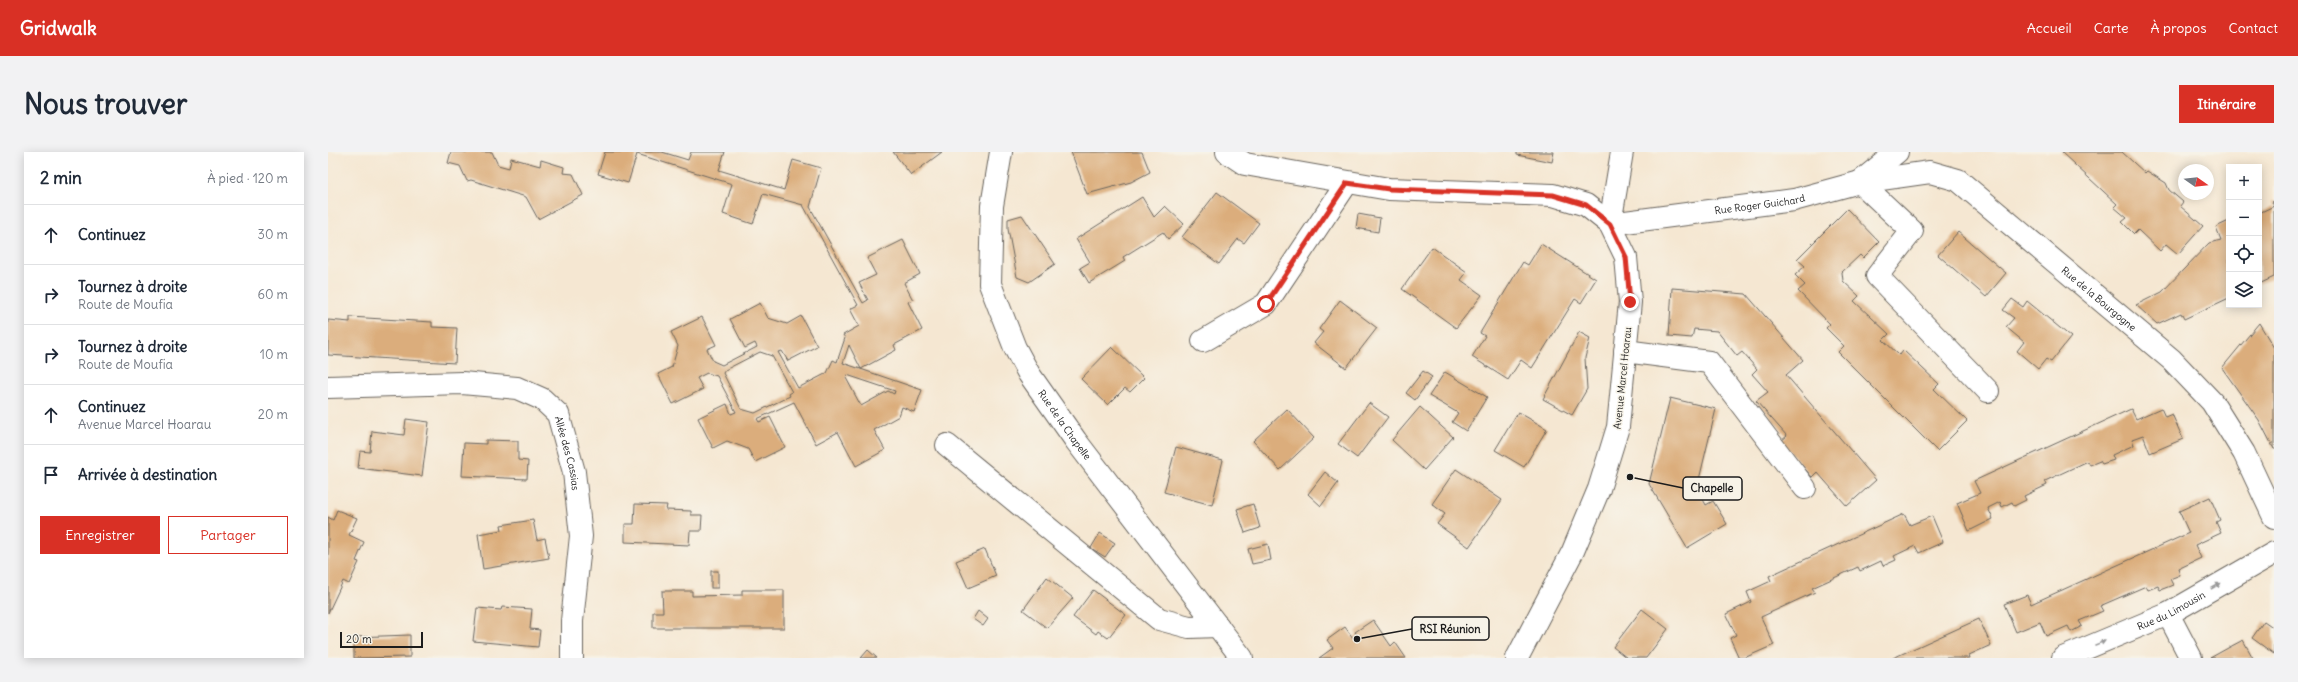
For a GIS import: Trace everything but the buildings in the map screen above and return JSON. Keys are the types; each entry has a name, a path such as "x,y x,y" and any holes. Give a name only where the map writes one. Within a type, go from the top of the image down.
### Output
{"street":[{"name":"Rue de la Chapelle","path":"1001,152 992,206 990,284 1015,348 1030,374 1076,441 1242,658"},
{"path":"1227,152 1245,164 1347,183 1389,189 1553,195 1586,205 1610,224 1622,152"},
{"name":"Rue Roger Guichard","path":"1610,224 1794,200 1860,182 1897,152"},
{"name":"Rue de la Bourgogne","path":"1860,182 1930,172 1958,180 2172,360 2212,402 2244,453 2274,517"},
{"path":"1860,182 1912,231 1877,276 1988,391"},
{"path":"1202,341 1266,304 1347,183"},
{"name":"Avenue Marcel Hoarau","path":"1517,658 1573,551 1599,489 1618,427 1630,302 1626,257 1610,224"},
{"path":"1625,351 1709,362 1805,488"},
{"name":"Allée des Cassias","path":"328,387 462,383 517,388 542,399 558,414 574,472 581,536 572,621 572,658"},
{"path":"947,445 1159,619 1189,627 1218,626"},
{"name":"Rue du Limousin","path":"2064,658 2168,614 2274,553"},
{"path":"2168,614 2191,658"}],"place":[{"name":"Chapelle","path":"1630,477"},
{"name":"RSI Réunion","path":"1357,639"}],"route":[{"path":"1266,304 1347,183 1389,189 1553,195 1586,205 1610,224 1626,257 1630,302"}]}
